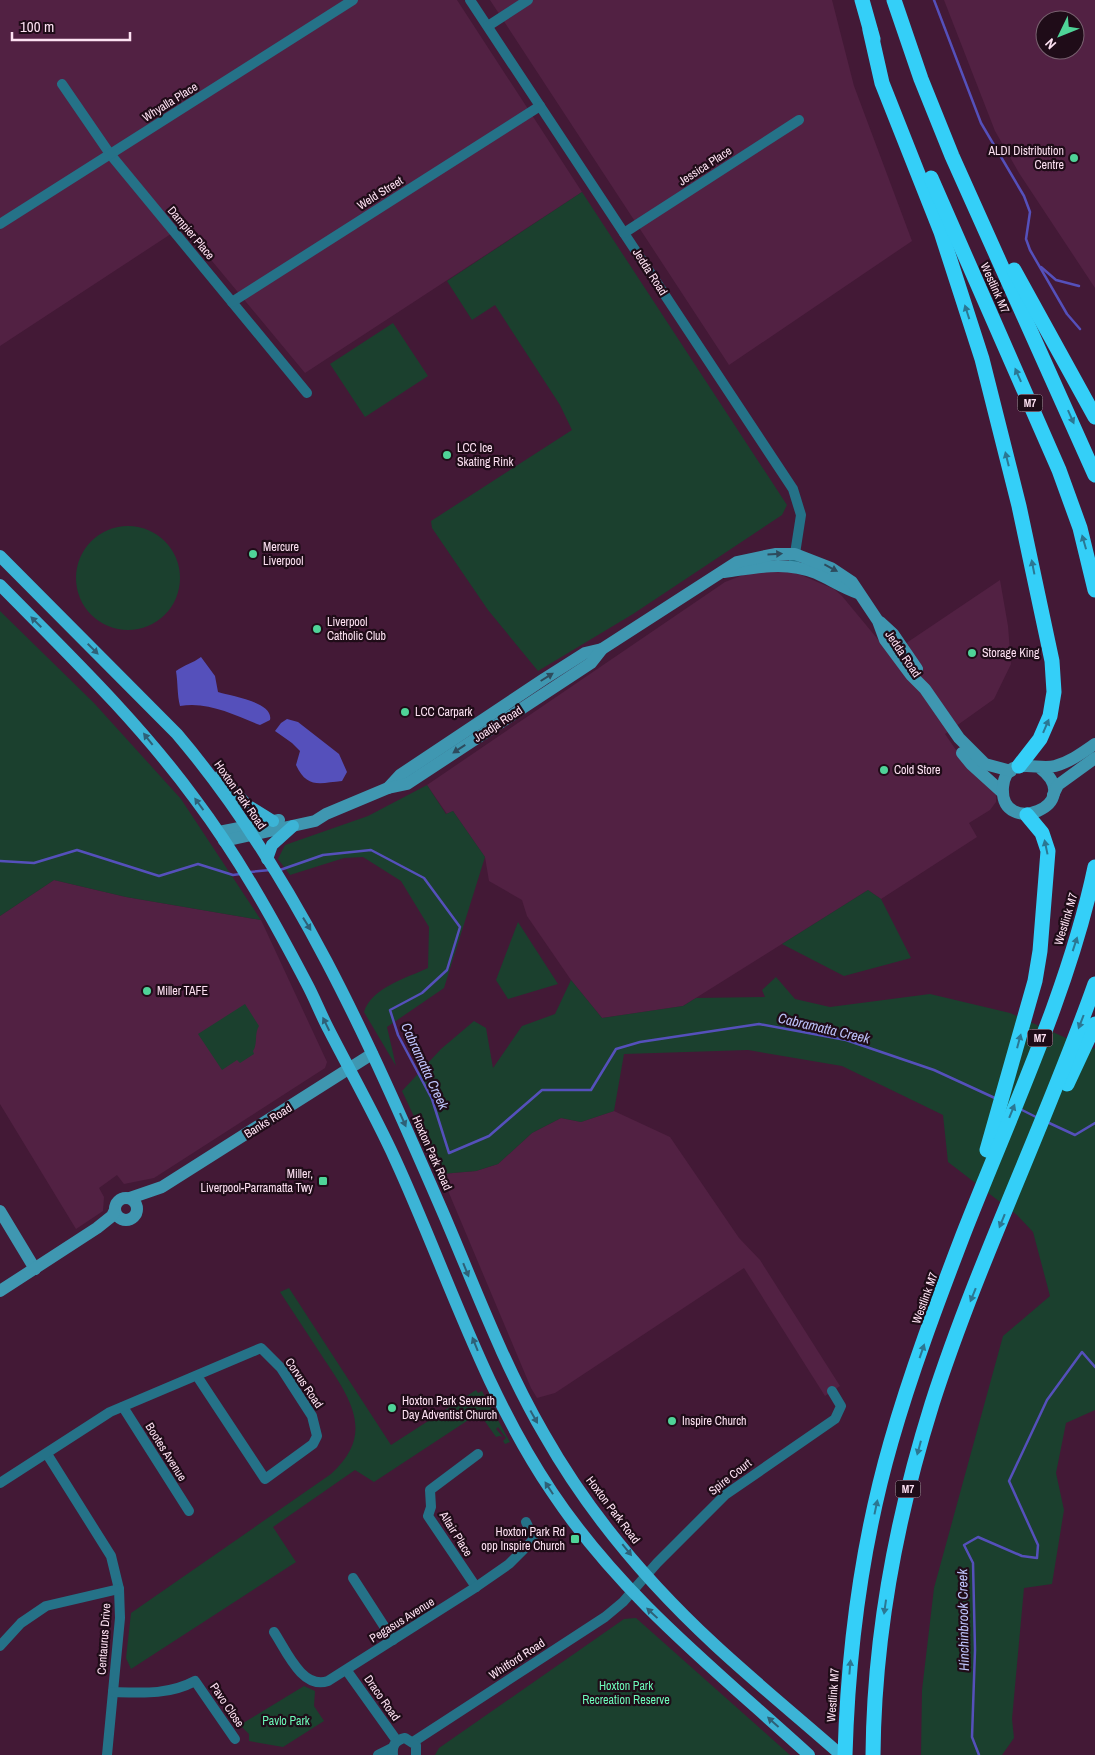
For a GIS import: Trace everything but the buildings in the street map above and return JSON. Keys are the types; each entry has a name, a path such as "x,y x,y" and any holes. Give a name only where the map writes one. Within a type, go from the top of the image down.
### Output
{"highway":[{"name":"Westlink M7","path":"862,0 870,30 897,103 1059,470 1080,528 1095,590"},
{"name":"Westlink M7","path":"894,0 921,79 952,156 1095,475"},
{"path":"900,0 932,92 963,166 998,241 1095,417"},
{"path":"870,30 882,83 935,217 982,359 1019,506 1052,661 1054,692 1045,728 1034,747 1015,769"},
{"path":"962,1238 1035,981 1045,907 1048,851 1042,833 1027,815"},
{"name":"Westlink M7","path":"845,1755 846,1716 852,1649 864,1565 891,1442 962,1238 1059,990 1076,939 1095,867"},
{"name":"M7","path":"873,1748 883,1619 899,1527 933,1402 1095,984"},
{"path":"1013,1193 1095,1024"}],"main road":[{"name":"Hoxton Park Road","path":"0,556 177,734 202,764 267,856 281,883 314,936 372,1054 423,1167 498,1347 524,1400 550,1445 592,1508 647,1575 712,1643 841,1755"},
{"name":"Joadja Road","path":"221,836 315,821 326,814 388,788 407,784 591,663 602,649 724,572 794,560"},
{"name":"Jedda Road","path":"794,560 858,593 878,620 893,634 917,668 925,689 959,738 985,764 1015,769"},
{"path":"0,585 143,732 221,836 310,988 328,1029 350,1067 395,1159 509,1421 536,1468 572,1522 632,1593 701,1659 809,1755"},
{"path":"177,734 209,764 247,805 273,821"},
{"name":"Jedda Road","path":"959,738 961,751 971,764 1003,793"},
{"path":"1040,768 1063,764 1095,744"},
{"path":"1052,796 1051,780 1040,768 1030,764 1015,769 1004,781 1003,793 1010,807 1027,815 1043,810 1052,796 1058,785 1095,758"},
{"name":"Joadja Road","path":"249,831 273,821 311,813 326,814"},
{"path":"267,856 272,845 293,826"},
{"name":"Banks Road","path":"137,1211 162,1187 372,1054"},
{"name":"Banks Road","path":"130,1198 162,1187"},
{"path":"0,1291 97,1228 112,1216 118,1214 131,1219 137,1211 136,1204 130,1198 123,1197 118,1200 118,1214"},
{"path":"0,1211 35,1269"}],"street":[{"name":"Whyalla Place","path":"0,224 352,0"},
{"name":"Jedda Road","path":"470,0 793,489 801,515 794,560"},
{"path":"488,26 528,0"},
{"name":"Dampier Place","path":"62,84 110,154 307,393"},
{"name":"Weld Street","path":"232,302 540,106"},
{"name":"Jessica Place","path":"624,233 799,120"},
{"name":"Corvus Road","path":"0,1484 110,1412 261,1348 281,1368 312,1416 316,1436 313,1444 265,1479 197,1376"},
{"name":"Spire Court","path":"632,1593 647,1575 725,1495 835,1419 840,1406 832,1391"},
{"name":"Bootes Avenue","path":"123,1407 189,1511"},
{"name":"Centaurus Drive","path":"47,1454 111,1556 119,1589 120,1618 107,1755"},
{"name":"Altair Place","path":"476,1587 428,1516 431,1508 430,1490 478,1454"},
{"name":"Pegasus Avenue","path":"274,1632 301,1672 310,1681 322,1683 347,1671 508,1564 532,1541 533,1537 526,1522"},
{"path":"353,1578 393,1640"},
{"path":"0,1646 21,1623 46,1606 119,1589"},
{"name":"Whitford Road","path":"413,1742 605,1617 632,1593"},
{"name":"Draco Road","path":"347,1671 394,1748"},
{"name":"Pavo Close","path":"113,1692 157,1693 180,1689 196,1681 235,1739"},
{"path":"378,1755 394,1748 405,1738 416,1745 416,1755"}],"shaded area":[{"path":"0,0 457,0 582,192 305,373 183,226 0,346"},
{"path":"490,0 832,0 854,86 912,241 729,365"},
{"path":"944,0 1095,0 1095,288 1019,173 995,131"},
{"path":"767,571 787,571 834,589 890,654 1000,580 1008,626 1011,664 994,699 945,734 965,763 996,793 996,802 990,810 969,823 977,837 881,899 868,890 683,1006 602,1018 571,980 527,916 522,900 489,881 485,857 453,811 447,814 427,785 725,582 743,575"},
{"path":"201,657 215,676 218,692 259,704 269,714 270,720 260,725 211,707 201,705 180,706 176,671"},
{"path":"287,719 298,722 339,754 347,772 342,781 315,783 300,773 296,765 300,751 275,731"},
{"name":"Miller TAFE","path":"54,880 126,897 261,920 327,1062 325,1068 154,1178 124,1184 117,1175 99,1188 104,1197 103,1211 76,1229 0,1104 0,916"},
{"path":"614,1111 670,1137 739,1238 760,1260 840,1386 825,1396 744,1268 555,1393 537,1398 531,1388 441,1174 476,1171 498,1164 532,1133 561,1118 581,1122"}],"green space":[{"path":"582,192 787,505 782,515 633,614 538,671 488,610 432,528 431,521 572,430 560,405 495,305 472,320 447,281"},
{"path":"393,323 428,376 365,417 330,364"},
{"path":"128,526 148,530 165,541 176,558 180,578 176,598 165,615 148,626 128,630 108,626 91,615 80,598 76,578 80,558 91,541 108,530"},
{"path":"0,611 94,703 181,799 261,920 126,897 54,880 0,916"},
{"path":"427,785 446,814 453,811 485,857 444,988 387,1027 396,1066 364,1012 368,1003 382,990 391,984 428,968 429,927 401,881 363,857 344,858 290,875 278,859 285,845 368,816"},
{"path":"868,890 881,899 911,958 844,976 782,944"},
{"path":"518,922 558,984 508,999 496,980"},
{"path":"776,977 795,999 830,1007 930,994 1010,1013 1091,1049 1095,1048 1095,1410 1066,1423 1056,1473 1064,1510 1052,1584 1024,1588 1012,1719 1014,1738 1002,1755 921,1755 922,1690 934,1588 1003,1336 1050,1296 1033,1232 1017,1215 948,1162 943,1115 842,1066 748,1050 624,1054 614,1111 581,1122 561,1118 532,1133 498,1164 476,1171 441,1174 402,1091 441,1049 474,1021 486,1028 493,1068 522,1026 555,1014 571,980 602,1018 683,1006 696,998 765,997 762,990"},
{"path":"245,1004 259,1026 253,1051 254,1054 240,1063 237,1060 222,1070 198,1034"},
{"path":"289,1288 391,1445 476,1390 478,1393 482,1391 510,1442 505,1444 503,1441 506,1438 498,1427 496,1429 503,1437 496,1437 479,1413 374,1482 355,1470 273,1527 296,1562 131,1669 126,1658 131,1613 331,1474 345,1459 353,1444 354,1415 349,1401 332,1371 280,1292"},
{"name":"Hoxton Park Recreation Reserve","path":"636,1618 790,1755 435,1755 439,1748 624,1619"},
{"name":"Pavlo Park","path":"304,1686 315,1691 314,1706 324,1721 283,1747 249,1741 249,1734 240,1725"}],"waterway":[{"path":"934,0 981,123 1024,196 1030,212 1026,239 1030,250 1067,314 1080,329"},
{"path":"1041,267 1056,280 1079,286"},
{"name":"Cabramatta Creek","path":"0,861 34,863 77,850 159,876 198,864 233,875 240,874"},
{"name":"Cabramatta Creek","path":"280,870 323,855 371,850 424,878 460,927 447,970 422,993 390,1010 398,1035 432,1099 449,1153 489,1136 542,1090 591,1090 616,1049 640,1042 759,1024 846,1040 934,1070 997,1099"},
{"name":"Cabramatta Creek","path":"250,872 270,870"},
{"name":"Cabramatta Creek","path":"1020,1109 1038,1118"},
{"name":"Cabramatta Creek","path":"1047,1122 1075,1135 1095,1123"},
{"name":"Hinchinbrook Creek","path":"979,1755 972,1737 975,1650 973,1563 964,1545 978,1537 1022,1556 1037,1558 1038,1545 1009,1481 1047,1400 1082,1352 1095,1367"}],"place":[{"name":"ALDI Distribution Centre","path":"1074,158"},
{"name":"LCC Ice Skating Rink","path":"447,455"},
{"name":"Mercure Liverpool","path":"253,554"},
{"name":"Liverpool Catholic Club","path":"317,629"},
{"name":"Storage King","path":"972,653"},
{"name":"LCC Carpark","path":"405,712"},
{"name":"Cold Store","path":"884,770"},
{"name":"Miller TAFE","path":"147,991"},
{"name":"Miller, Liverpool-Parramatta Twy","path":"323,1181"},
{"name":"Hoxton Park Seventh Day Adventist Church","path":"392,1408"},
{"name":"Inspire Church","path":"672,1421"},
{"name":"Hoxton Park Rd opp Inspire Church","path":"575,1539"}]}
